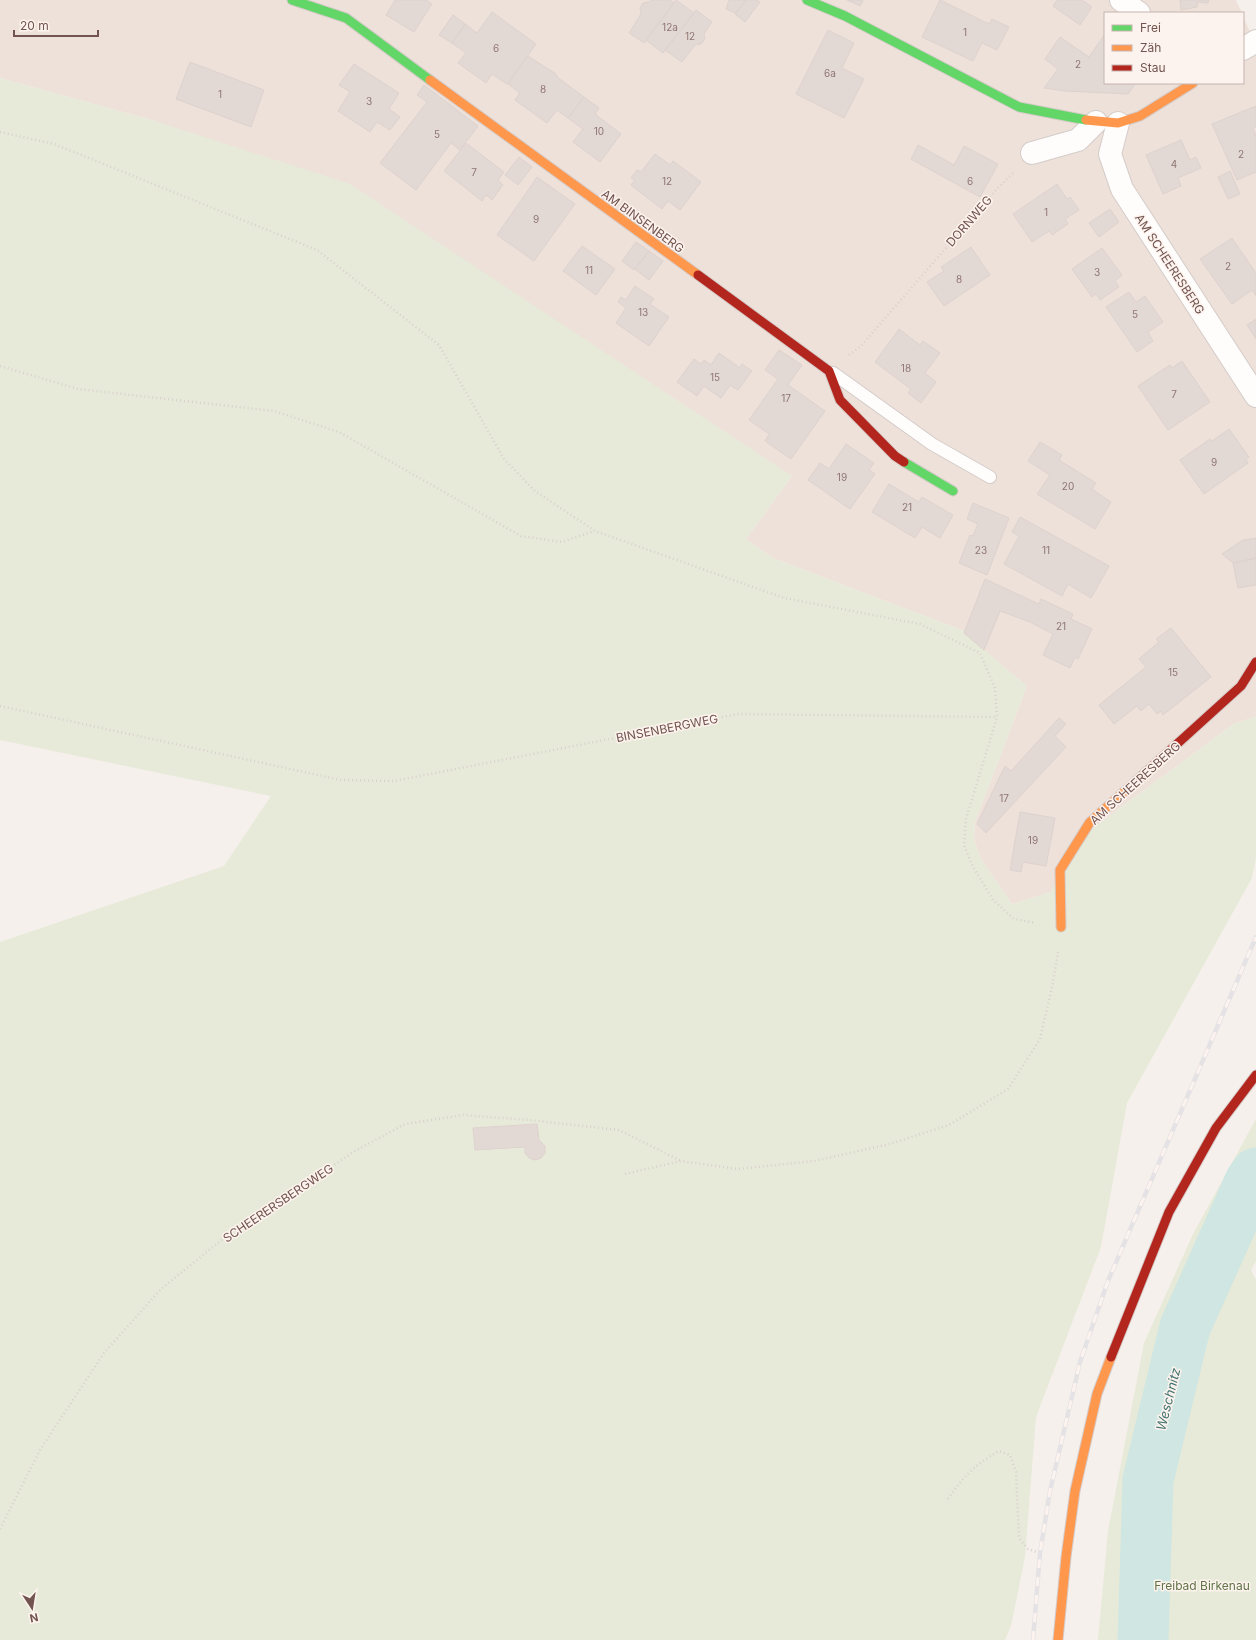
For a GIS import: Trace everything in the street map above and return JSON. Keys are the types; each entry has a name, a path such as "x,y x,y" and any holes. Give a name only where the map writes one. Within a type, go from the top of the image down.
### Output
{"street":[{"name":"AM BINSENBERG","path":"292,0 346,18 829,371"},
{"path":"807,0 845,16 1019,107 1096,122 1118,123 1140,116 1191,84"},
{"path":"1121,0 1138,12"},
{"path":"1244,49 1256,40"},
{"path":"1032,153 1078,140 1096,122"},
{"name":"AM SCHEERESBERG","path":"1118,123 1110,154 1122,189 1256,396"},
{"path":"829,371 840,400 895,456 953,491"},
{"name":"AM SCHEERESBERG","path":"1061,927 1060,870 1090,822 1241,686 1256,662"},
{"path":"1058,1640 1066,1557 1075,1491 1097,1394 1131,1304 1169,1212 1216,1128 1256,1075"}],"lane":[{"path":"829,371 932,444 990,477"}],"path":[{"path":"0,132 54,144 317,250 439,345 504,459 535,491 595,531 784,598 920,624 980,653 994,688 997,717 966,819 964,845 971,863 993,900 1014,919 1061,927 1053,983 1040,1038 1008,1089 949,1125 890,1144 814,1161 738,1168 681,1161 625,1174"},
{"name":"DORNWEG","path":"860,346 996,190 1032,153"},
{"path":"0,366 78,389 274,411 340,432 522,536 562,542 595,531"},
{"name":"BINSENBERGWEG","path":"0,706 341,780 394,781 738,714 997,717"},
{"name":"SCHEERERSBERGWEG","path":"0,1528 40,1450 104,1353 161,1289 224,1238 355,1151 405,1124 463,1115 619,1130 681,1161"},
{"path":"948,1499 963,1478 981,1462 999,1451 1010,1455 1016,1472 1019,1538 1028,1549 1040,1554 1066,1557"}],"shaded area":[{"path":"0,0 1236,0 1242,12 1104,12 1104,84 1244,84 1244,18 1256,45 1256,717 1235,723 1089,831 1051,892 1012,904 981,859 974,840 975,822 1027,686 963,633 964,631 773,558 746,539 792,476 155,121 0,78"}],"green space":[{"path":"0,78 155,121 350,184 792,476 746,539 773,558 964,631 964,633 1027,686 975,822 974,840 981,859 1012,904 1051,892 1089,831 1235,723 1256,717 1256,858 1252,878 1127,1103 1101,1247 1036,1417 1025,1557 1011,1626 1005,1640 0,1640 0,942 224,866 271,796 0,740"},
{"name":"Freibad Birkenau","path":"1256,1119 1256,1261 1251,1270 1256,1280 1256,1640 1098,1640 1108,1531 1144,1343 1193,1234"}],"building":[{"path":"395,0 426,0 432,4 414,32 386,15"},
{"path":"651,0 670,0 674,3 644,43 629,33 641,14 640,8 643,3"},
{"path":"676,0 694,13 663,53 646,40"},
{"path":"729,0 746,0 736,13 726,9"},
{"path":"746,0 757,0 760,2 745,22 735,14"},
{"path":"847,0 863,0 860,6"},
{"path":"940,0 989,24 992,19 1009,27 997,50 982,43 973,61 922,37"},
{"path":"1057,0 1082,0 1092,7 1080,25 1053,6"},
{"path":"1180,0 1209,0 1208,3 1198,2 1197,7 1181,10"},
{"path":"696,10 712,22 704,34 705,39 701,44 695,45 682,62 665,50"},
{"path":"492,12 536,44 507,84 492,74 486,83 458,63 466,53 452,43 465,24 477,33"},
{"path":"453,15 465,24 452,43 439,35"},
{"path":"828,30 854,43 842,68 864,79 844,118 796,94"},
{"path":"1104,35 1104,84 1135,84 1128,94 1065,91 1044,88 1058,69 1045,59 1060,37 1089,57"},
{"path":"528,56 556,74 557,77 584,97 568,118 557,110 547,123 515,100 520,93 508,84"},
{"path":"190,62 264,90 251,127 176,99"},
{"path":"354,64 399,93 389,109 400,117 390,130 377,122 370,132 338,111 350,92 339,85"},
{"path":"424,85 478,126 460,150 451,143 416,190 380,163 427,102 417,95"},
{"path":"584,97 599,108 595,114 621,134 600,162 573,142 583,129 568,118"},
{"path":"1256,106 1256,127 1253,128 1256,136 1256,172 1237,180 1212,124"},
{"path":"1181,140 1190,160 1196,157 1201,168 1178,178 1181,186 1163,194 1146,155"},
{"path":"466,143 504,172 498,180 503,185 492,200 486,195 482,201 444,171"},
{"path":"918,145 954,165 964,146 998,164 980,197 911,159"},
{"path":"655,154 670,165 673,161 701,182 680,210 668,201 662,209 631,185 635,180 631,178 637,170 641,172"},
{"path":"519,157 532,167 518,185 505,175"},
{"path":"1230,171 1240,194 1228,199 1218,177"},
{"path":"537,177 575,204 534,261 497,235"},
{"path":"1057,184 1067,199 1070,197 1079,210 1065,219 1068,224 1052,235 1049,231 1032,242 1013,214"},
{"path":"1110,209 1119,222 1099,237 1089,223"},
{"path":"1232,238 1256,273 1256,296 1252,290 1232,304 1200,259"},
{"path":"636,242 649,251 634,270 622,261"},
{"path":"582,246 615,269 596,295 563,271"},
{"path":"971,247 990,275 944,306 927,282 944,271 941,267"},
{"path":"1102,248 1122,275 1115,281 1119,287 1100,300 1096,294 1092,297 1072,269"},
{"path":"649,251 663,261 649,280 635,269"},
{"path":"635,286 654,299 650,304 669,317 649,346 616,323 626,308 618,302 621,297 626,300"},
{"path":"1129,292 1136,302 1145,296 1163,322 1148,332 1153,341 1137,352 1106,307"},
{"path":"1256,319 1256,339 1247,325"},
{"path":"899,329 920,345 923,341 940,353 925,373 936,382 921,403 908,393 911,389 875,362"},
{"path":"779,350 802,365 788,385 825,411 791,459 765,441 769,434 749,420 778,379 765,370"},
{"path":"719,353 740,368 742,364 752,371 738,390 730,385 721,398 704,386 697,396 677,382 694,359 701,364 704,360 711,365"},
{"path":"1182,361 1210,402 1168,430 1138,386 1170,365 1172,368"},
{"path":"1229,429 1249,457 1246,460 1248,463 1204,494 1180,460 1210,439 1212,441"},
{"path":"1040,442 1062,455 1059,460 1096,483 1092,489 1111,502 1095,529 1037,494 1050,475 1028,461"},
{"path":"846,444 874,463 869,470 875,474 850,509 808,480 820,463 829,469"},
{"path":"889,484 919,502 922,497 953,515 940,538 922,527 915,538 872,512"},
{"path":"973,503 1009,518 987,575 959,563 970,535 973,536 978,524 967,519"},
{"path":"1020,517 1109,566 1091,598 1068,584 1062,596 1004,564 1019,536 1012,532"},
{"path":"1256,538 1256,558 1233,563 1222,554 1243,540"},
{"path":"1256,558 1256,585 1238,588 1233,563"},
{"path":"985,579 1039,604 1041,599 1073,614 1071,619 1092,629 1078,659 1075,657 1070,668 1043,655 1053,634 1030,622 1000,611 984,650 964,633"},
{"path":"1171,628 1211,677 1163,715 1161,711 1157,714 1149,704 1141,711 1137,706 1114,724 1099,705 1146,667 1139,659 1159,642 1156,639"},
{"path":"1059,718 1066,724 1055,736 1066,747 986,833 977,824 1005,766 1011,771"},
{"path":"1020,812 1055,818 1046,866 1023,862 1021,872 1010,870"},
{"path":"537,1124 539,1140 545,1146 545,1153 541,1158 535,1160 529,1158 525,1153 525,1147 475,1150 473,1128"}],"waterway":[{"name":"Weschnitz","path":"1143,1640 1148,1480 1185,1327 1250,1182 1256,1173"}],"railway":[{"path":"1033,1640 1040,1553 1050,1491 1080,1362 1108,1281 1256,937"}],"traffic: fast":[{"path":"292,0 346,18 430,80"},
{"path":"807,0 845,16 1019,107 1086,120"},
{"path":"904,462 953,491"}],"traffic: slow":[{"path":"430,80 698,275"},
{"path":"1086,120 1118,123 1140,116 1191,84"},
{"path":"1061,927 1060,870 1090,822 1135,782"},
{"path":"1058,1640 1066,1557 1075,1491 1097,1394 1111,1357"}],"traffic: jam":[{"path":"698,275 829,371 840,400 895,456 904,462"},
{"path":"1135,782 1241,686 1256,662"},
{"path":"1111,1357 1169,1212 1216,1128 1256,1075"}]}
